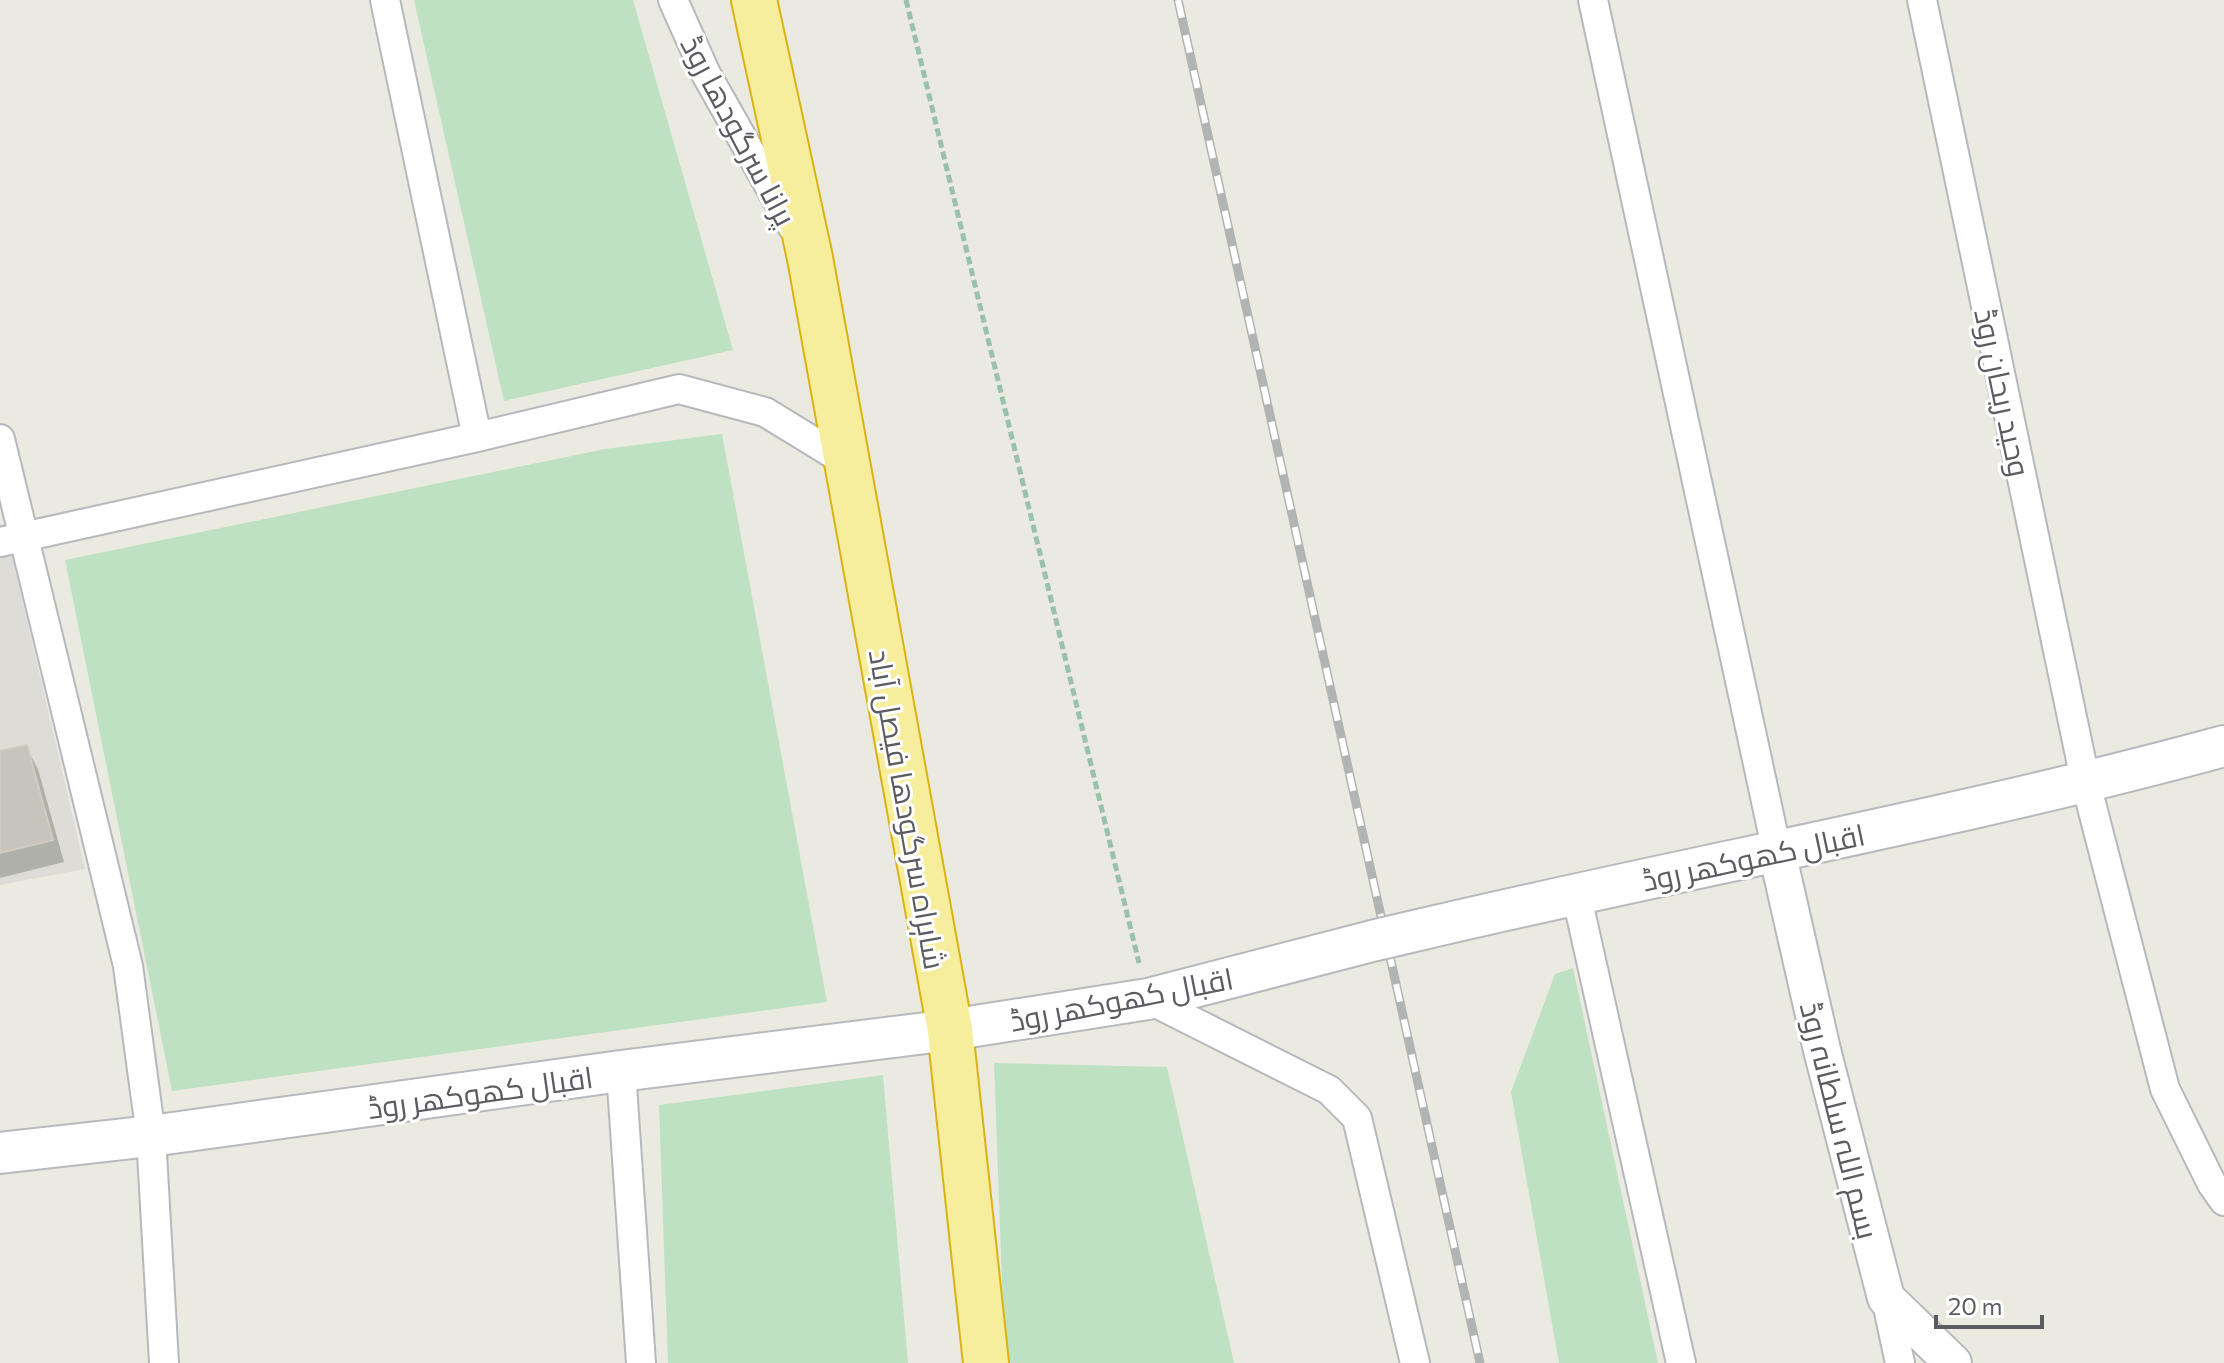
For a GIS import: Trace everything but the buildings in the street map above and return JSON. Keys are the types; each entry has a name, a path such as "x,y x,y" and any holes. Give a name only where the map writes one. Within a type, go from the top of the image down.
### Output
{"highway":[{"path":"724,0 810,258"},
{"path":"754,0 810,258"},
{"name":"شاہراہ سرگودھا فیصل آباد","path":"810,258 950,1030 986,1363"}],"main road":[{"name":"اقبال کھوکھر روڈ","path":"0,1153 151,1136 621,1071 950,1030 1148,999 1376,940 1576,893 2086,784 2224,746"}],"street":[{"path":"385,0 477,437"},
{"name":"پرانا سرگودھا روڈ","path":"673,0 706,74 810,258"},
{"path":"1593,0 1777,852"},
{"name":"وحید ریحان روڈ","path":"1922,0 2086,784 2165,1089 2212,1184 2224,1201"},
{"path":"11,540 679,389 765,412 845,461"},
{"path":"0,439 11,540 128,966 151,1136 164,1363"},
{"name":"بسم اللہ سلطانہ روڈ","path":"1777,852 1822,1050 1886,1298"},
{"path":"1576,893 1681,1363"},
{"path":"1148,999 1329,1090 1357,1118 1415,1363"},
{"path":"621,1071 641,1363"},
{"path":"1886,1298 1900,1363"},
{"path":"1886,1298 1953,1363"}],"path":[{"path":"906,0 1148,999"}],"shaded area":[{"path":"11,552 85,869 0,885 0,555"}],"green space":[{"path":"414,0 633,0 733,350 504,401"},
{"path":"722,434 827,1002 172,1091 65,560 605,449"},
{"path":"1573,968 1658,1363 1559,1363 1511,1092 1555,974"},
{"path":"994,1063 1167,1067 1234,1363 1005,1363"},
{"path":"883,1075 908,1363 668,1363 659,1105"}],"railway":[{"path":"1178,0 1480,1363"}]}
